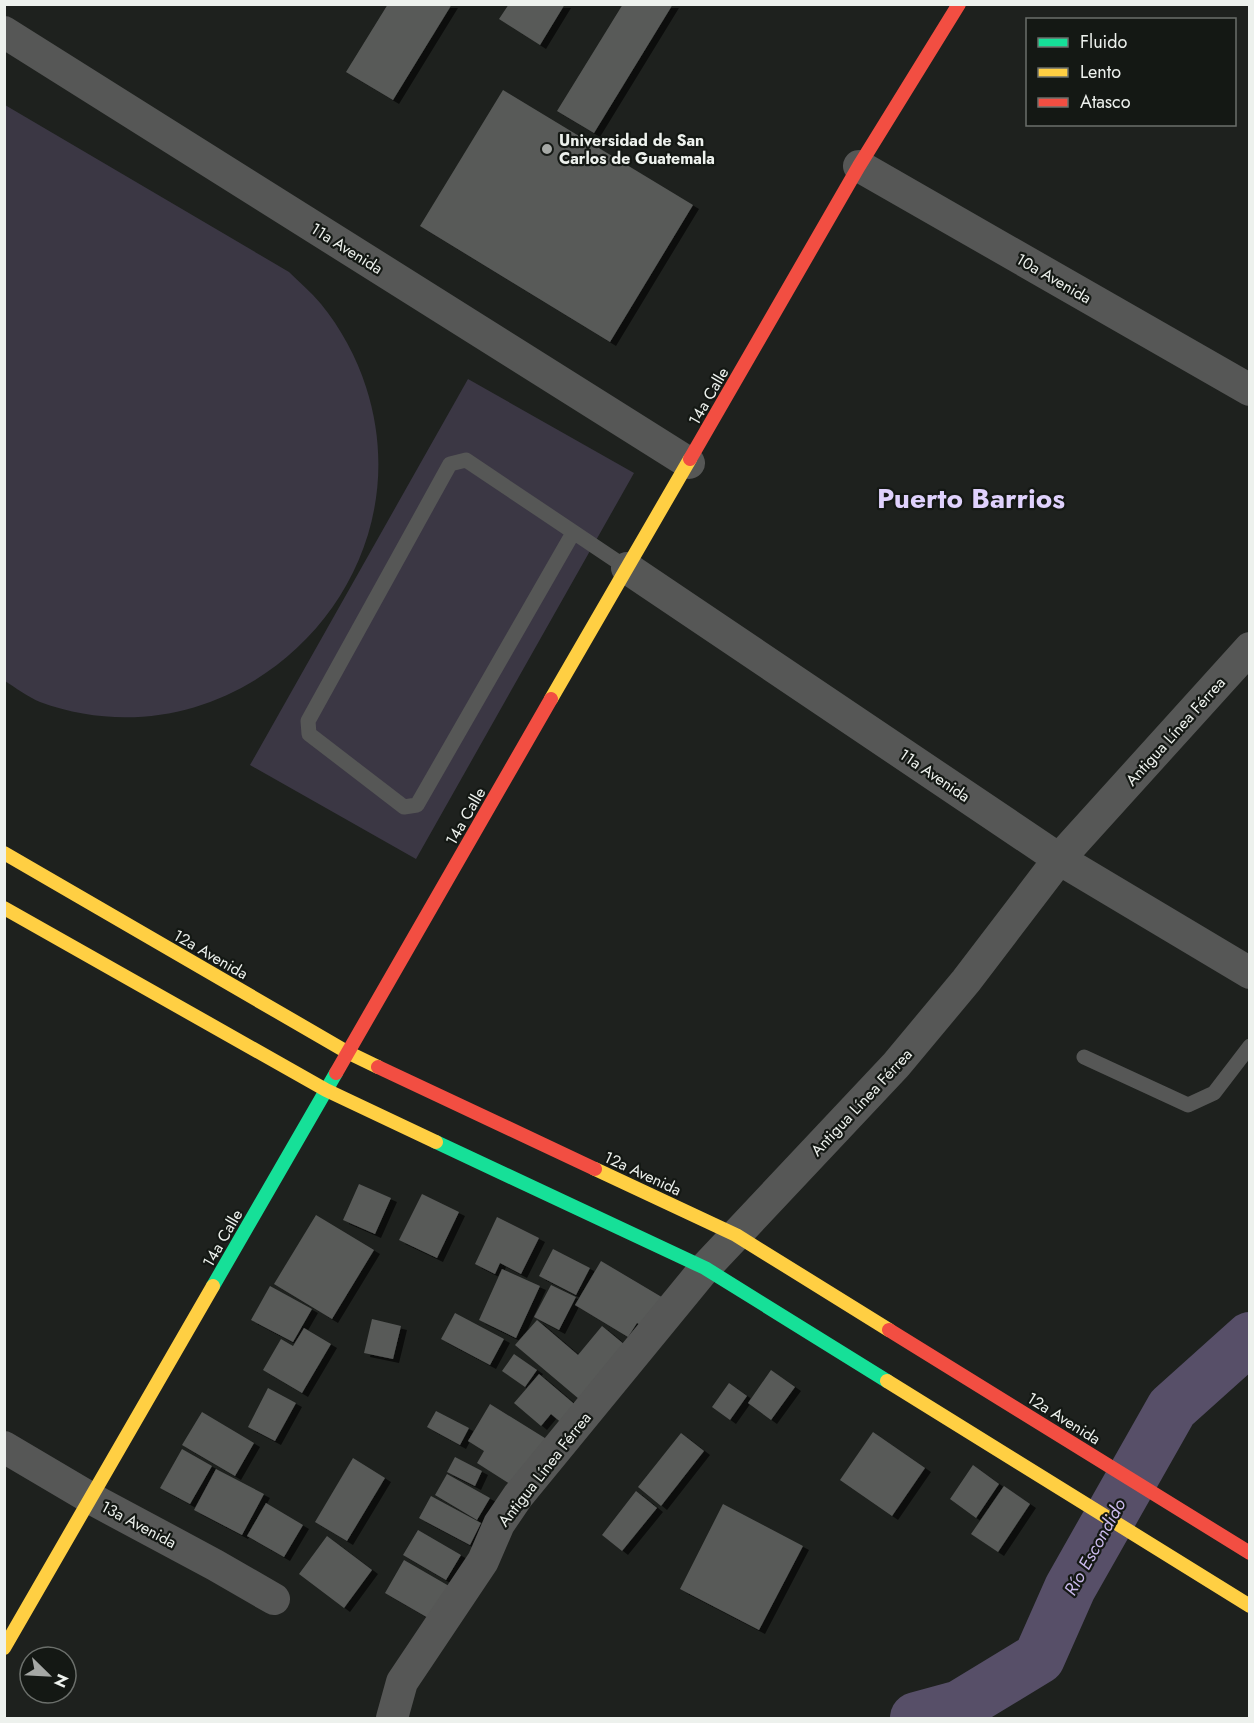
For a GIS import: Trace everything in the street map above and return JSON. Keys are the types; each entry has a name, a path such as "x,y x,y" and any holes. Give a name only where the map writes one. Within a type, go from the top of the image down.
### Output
{"main road":[{"name":"14a Calle","path":"4,1648 860,166 958,4"},
{"name":"12a Avenida","path":"4,853 347,1052 736,1235 1250,1553"},
{"path":"4,908 326,1090 705,1268 1250,1606"}],"street":[{"name":"11a Avenida","path":"4,32 689,463"},
{"name":"10a Avenida","path":"860,166 1250,390"},
{"name":"11a Avenida","path":"627,568 1059,859 1250,973"},
{"name":"Antigua Línea Férrea","path":"392,1719 406,1673 483,1561 499,1524 518,1496 705,1268 896,1065 932,1023 1059,859 1250,648"},
{"name":"13a Avenida","path":"4,1446 92,1499 274,1599"}],"lane":[{"path":"573,533 417,805 404,807 309,734 308,721 450,464 466,460 627,568"},
{"path":"1084,1057 1188,1105 1214,1093 1250,1046"}],"shaded area":[{"path":"5,105 289,272 317,300 335,323 353,354 366,387 378,460 369,529 342,592 300,645 246,685 182,710 113,717 40,702 5,681"},
{"path":"468,379 634,473 416,859 250,765"}],"building":[{"path":"388,4 452,4 393,100 346,72"},
{"path":"509,4 565,4 540,45 499,19"},
{"path":"623,4 673,4 594,133 557,111"},
{"path":"503,90 693,205 610,342 420,226"},
{"path":"359,1184 391,1198 375,1234 343,1220"},
{"path":"422,1194 459,1212 437,1258 399,1240"},
{"path":"316,1215 374,1250 332,1319 274,1284"},
{"path":"497,1217 539,1238 521,1274 500,1263 495,1274 475,1264"},
{"path":"553,1249 590,1268 576,1295 539,1276"},
{"path":"601,1261 665,1299 648,1329 637,1323 628,1337 575,1305"},
{"path":"502,1269 540,1286 516,1338 479,1320"},
{"path":"551,1285 576,1297 559,1330 534,1317"},
{"path":"270,1286 312,1309 293,1342 251,1320"},
{"path":"455,1313 504,1339 490,1365 441,1339"},
{"path":"372,1319 401,1326 393,1359 364,1353"},
{"path":"537,1320 578,1355 602,1326 625,1345 579,1399 515,1345"},
{"path":"304,1328 331,1344 302,1393 263,1370 281,1339 293,1346"},
{"path":"514,1354 537,1370 525,1387 502,1371"},
{"path":"771,1370 795,1387 771,1420 748,1403"},
{"path":"539,1374 579,1408 564,1425 551,1414 541,1426 514,1403"},
{"path":"729,1383 747,1396 730,1420 712,1407"},
{"path":"268,1388 296,1403 275,1441 248,1427"},
{"path":"490,1404 548,1440 518,1489 477,1463 484,1451 468,1441"},
{"path":"436,1411 469,1428 460,1445 427,1427"},
{"path":"202,1412 254,1443 235,1476 182,1445"},
{"path":"873,1432 925,1468 892,1516 840,1480"},
{"path":"681,1433 704,1451 661,1506 638,1487"},
{"path":"182,1449 212,1466 190,1504 160,1488"},
{"path":"455,1457 482,1471 475,1486 447,1472"},
{"path":"353,1458 385,1478 347,1541 315,1522"},
{"path":"973,1465 999,1484 976,1518 950,1499"},
{"path":"216,1469 264,1494 242,1535 194,1510"},
{"path":"447,1474 490,1498 477,1520 435,1495"},
{"path":"1004,1486 1030,1504 998,1552 971,1534"},
{"path":"636,1491 657,1508 622,1551 602,1535"},
{"path":"431,1496 481,1523 470,1545 419,1518"},
{"path":"266,1503 303,1525 284,1557 247,1536"},
{"path":"723,1504 803,1546 759,1630 680,1589"},
{"path":"418,1530 461,1555 446,1580 403,1555"},
{"path":"327,1536 372,1570 344,1608 299,1574"},
{"path":"404,1560 449,1586 430,1619 385,1593"}],"waterway":[{"name":"Río Escondido","path":"916,1718 960,1706 1039,1658 1070,1588 1172,1408 1250,1338"}],"traffic: fast":[{"path":"213,1286 336,1073"},
{"path":"436,1142 705,1268 887,1381"}],"traffic: slow":[{"path":"551,699 690,459"},
{"path":"4,853 347,1052 378,1067"},
{"path":"4,908 326,1090 436,1142"},
{"path":"595,1169 736,1235 889,1330"},
{"path":"4,1648 213,1286"},
{"path":"887,1381 1250,1606"}],"traffic: jam":[{"path":"690,459 859,166 959,4"},
{"path":"336,1073 551,699"},
{"path":"378,1067 595,1169"},
{"path":"889,1330 1250,1553"}],"place":[{"name":"Universidad de San Carlos de Guatemala","path":"547,149"}],"district":[{"name":"Puerto Barrios","path":"971,498"}]}
